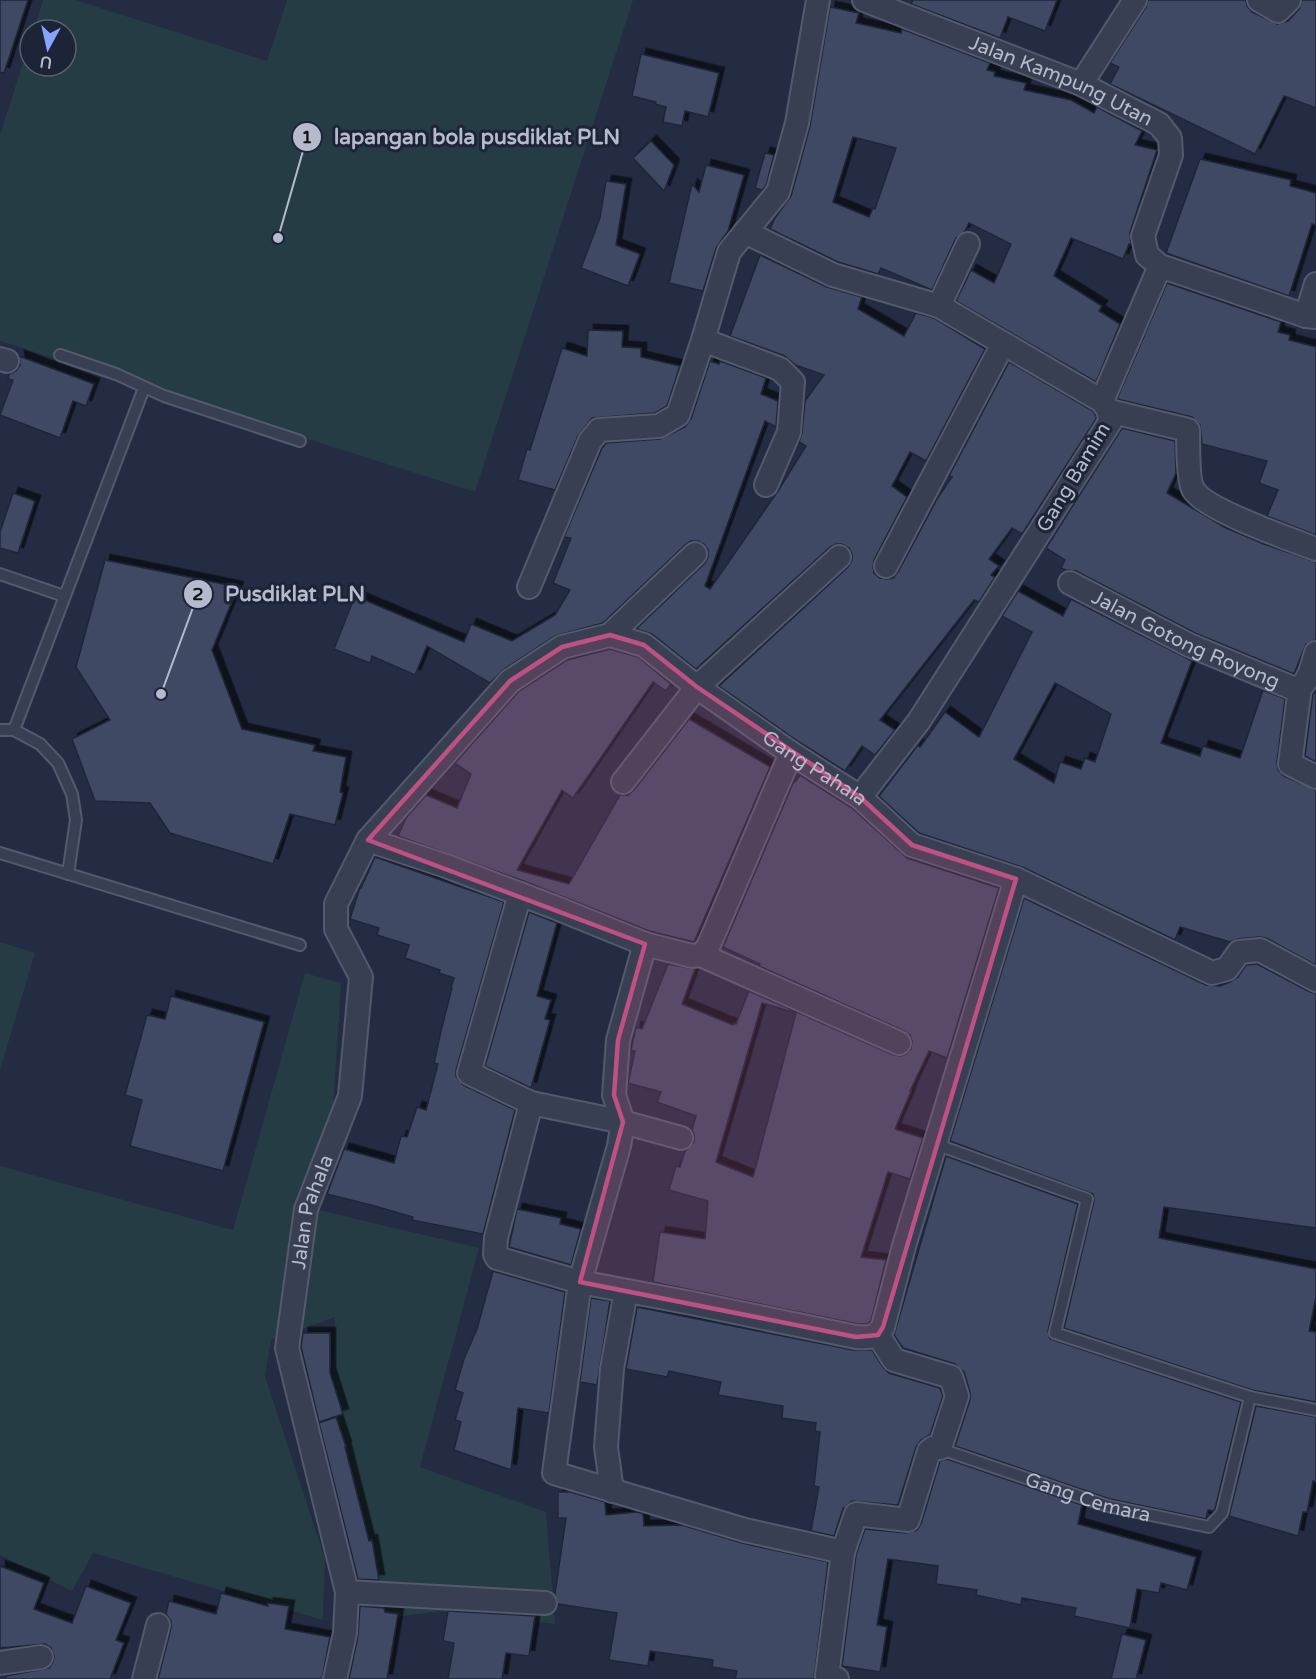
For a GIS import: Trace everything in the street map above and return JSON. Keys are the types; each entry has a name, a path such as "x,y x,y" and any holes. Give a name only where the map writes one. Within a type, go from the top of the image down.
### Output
{"street":[{"path":"529,587 590,441 598,430 659,426 678,415 729,252 778,192 797,123 818,0"},
{"name":"Jalan Kampung Utan","path":"864,0 1081,84 1159,124 1170,138 1171,154 1143,236 1146,255 1160,266"},
{"path":"1081,84 1135,0"},
{"path":"1259,0 1278,11 1290,0"},
{"path":"745,232 833,275 939,306 1106,406 1188,430 1192,488 1202,500 1284,538 1316,549"},
{"path":"939,306 968,244"},
{"path":"1160,266 1311,317 1316,284"},
{"name":"Gang Bamim","path":"860,797 920,721 1110,422 1106,406 1160,266"},
{"path":"703,340 780,369 793,382 789,432 766,485"},
{"path":"886,566 1003,344"},
{"path":"695,554 610,635 562,647 510,681 368,840 446,866 645,944 692,956 701,955 899,1043"},
{"path":"623,782 697,687 839,557"},
{"name":"Jalan Gotong Royong","path":"1070,583 1189,645 1295,689 1305,683 1316,653"},
{"name":"Gang Pahala","path":"610,635 644,645 697,687 791,753 860,797 912,845 1016,879 1212,973 1227,969 1239,952 1260,950 1316,980"},
{"path":"1300,688 1290,764 1316,777"},
{"path":"701,955 708,947 791,753"},
{"name":"Jalan Pahala","path":"334,1679 345,1633 347,1593 287,1348 306,1209 350,1096 361,977 336,929 336,904 368,840"},
{"path":"531,1103 496,1238 497,1258 580,1282 856,1337 868,1338 878,1335 883,1328 904,1246 1016,879"},
{"path":"520,894 469,1073 531,1103 623,1122 681,1138"},
{"path":"645,944 618,1040 614,1095 623,1122 619,1146 580,1282 554,1473 745,1530 843,1552"},
{"path":"612,1491 606,1447 612,1369 626,1291"},
{"path":"837,1679 827,1676 843,1552 856,1514 908,1520 929,1452 937,1448 957,1396 951,1377 894,1360 878,1335"},
{"path":"347,1593 545,1603"},
{"path":"144,1679 158,1625"},
{"path":"0,1663 41,1657"}],"lane":[{"path":"60,355 116,374 144,388 300,441"},
{"path":"14,730 144,388"},
{"path":"0,574 64,596"},
{"path":"0,730 14,730 40,744 58,763 72,794 76,820 68,874"},
{"path":"0,853 300,945"},
{"path":"935,1144 1087,1199 1055,1333 1250,1397 1316,1410"},
{"name":"Gang Cemara","path":"937,1448 1108,1506 1209,1527 1222,1513 1250,1397"}],"highlighted area":[{"path":"610,635 644,645 697,687 860,797 912,845 1016,879 883,1327 878,1335 856,1337 580,1282 623,1122 614,1095 618,1040 645,944 368,840 510,681 562,647"}],"shaded area":[{"path":"43,0 75,0 267,61 287,0 633,0 475,492 0,341 0,135 18,78 78,78 78,18 38,18"},
{"path":"0,942 35,953 0,1070"},
{"path":"305,973 341,983 333,1109 293,1204 479,1248 420,1467 546,1512 555,1624 441,1611 396,1617 362,1601 352,1536 330,1454 335,1317 271,1340 265,1376 325,1559 323,1620 93,1553 72,1591 0,1555 0,1166 233,1230"}],"building":[{"path":"0,0 28,0 22,18 18,18 18,30 4,73 0,72"},
{"path":"913,0 1057,0 1045,31 1008,17 1000,38 911,4"},
{"path":"1148,0 1246,0 1252,12 1277,24 1288,21 1299,9 1302,0 1316,0 1316,108 1284,96 1255,154 1110,84 1119,67 1110,63 1146,7"},
{"path":"830,7 859,13 856,23 901,33 902,29 990,63 987,70 995,72 994,76 1026,83 1024,90 1071,100 1094,113 1097,107 1142,131 1135,145 1157,150 1130,232 1131,245 1129,244 1123,259 1071,238 1054,276 1102,306 1099,311 1120,324 1096,382 956,301 971,270 994,283 1011,244 969,223 965,231 956,238 932,290 881,268 878,274 838,262 770,229 791,196 810,126","holes":["853,137 896,148 875,209 873,208 869,217 833,202"]},
{"path":"641,54 719,73 708,117 685,111 682,126 663,122 666,107 632,96"},
{"path":"651,141 674,165 664,191 633,158"},
{"path":"765,153 774,155 766,186 762,190 755,188"},
{"path":"1200,159 1291,180 1290,186 1316,193 1316,225 1312,224 1289,296 1166,253"},
{"path":"706,165 744,175 728,231 716,248 703,291 669,283 692,184 699,192"},
{"path":"606,181 626,184 616,245 640,254 628,286 581,268 600,218"},
{"path":"760,255 827,287 862,297 858,309 904,336 916,313 934,318 985,349 926,461 910,452 892,486 907,497 874,560 874,573 880,578 893,578 898,572 937,499 952,477 949,476 1009,362 1093,411 1096,416 1022,534 1012,528 989,559 999,566 991,575 995,577 979,602 974,600 880,720 895,730 875,755 862,746 845,771 719,686 848,567 852,554 849,548 842,544 830,547 696,669 652,634 636,629 705,563 708,550 698,541 686,544 603,623 555,636 503,670 490,683 427,646 415,675 372,656 370,663 334,649 355,596 464,642 471,624 512,641 555,615 570,590 553,583 571,538 564,537 602,448 606,443 660,439 685,427 691,419 710,361 719,364 720,361 766,378 761,394 778,401 776,427 765,421 705,586 710,589 778,491 806,446 799,442 805,401 824,375 795,365 785,356 730,336"},
{"path":"1167,283 1281,322 1278,332 1290,335 1289,340 1316,347 1316,535 1267,516 1278,490 1259,483 1267,461 1202,444 1200,425 1192,417 1117,399"},
{"path":"588,330 623,331 622,347 641,348 641,357 680,366 667,406 655,413 592,418 578,436 555,490 518,480 527,449 530,450 562,348 587,356"},
{"path":"19,356 94,384 86,406 73,401 60,438 0,415 13,380 8,379 9,374 16,371 20,365"},
{"path":"1122,428 1175,441 1176,473 1167,493 1224,527 1316,562 1316,640 1306,644 1294,674 1195,633 1076,571 1061,568 1065,560 1046,548"},
{"path":"13,493 35,501 18,553 0,548 0,532"},
{"path":"105,560 238,587 212,650 242,729 315,745 313,751 346,757 340,792 343,793 335,825 290,814 273,864 170,833 150,803 95,801 72,739 110,720 76,667"},
{"path":"1018,591 1063,616 1071,599 1192,661 1161,743 1200,756 1203,746 1240,758 1263,690 1285,699 1278,770 1284,776 1316,790 1316,965 1266,938 1238,939 1230,942 1180,927 1175,940 1022,867 919,833 879,796 918,745 920,747 945,712 979,737 1032,632 1002,616","holes":["1055,683 1111,714 1095,762 1085,758 1081,769 1060,762 1054,783 1014,759"]},
{"path":"610,649 638,657 671,684 666,691 653,682 573,798 562,790 517,870 569,884 620,795 628,795 634,790 689,719 770,767 694,942 649,931 524,881 398,836 406,818 426,795 457,808 471,774 455,763 519,691 567,660"},
{"path":"1316,690 1316,762 1305,756 1313,694"},
{"path":"800,775 852,808 907,858 999,888 947,1058 929,1051 895,1129 923,1138 910,1179 888,1172 861,1257 886,1260 871,1321 867,1324 653,1282 660,1232 705,1239 708,1201 669,1190 676,1166 680,1167 685,1151 694,1142 692,1130 696,1116 657,1102 661,1092 628,1083 635,1051 631,1050 636,1027 642,1029 668,964 695,969 682,1004 733,1025 736,1024 749,991 894,1055 901,1056 911,1049 910,1035 904,1031 759,966 760,964 723,947","holes":["762,1003 796,1013 753,1177 716,1162"]},
{"path":"375,857 504,902 456,1070 456,1076 463,1085 515,1110 483,1234 412,1220 413,1217 327,1194 344,1149 394,1163 401,1136 407,1137 417,1107 426,1110 438,1064 434,1063 454,978 439,973 440,970 405,958 409,945 377,935 379,928 350,919 360,887"},
{"path":"1024,898 1206,985 1220,986 1230,982 1238,977 1246,965 1257,964 1316,993 1316,1228 1164,1207 1159,1238 1316,1269 1316,1297 1309,1331 1316,1332 1316,1402 1252,1390 1064,1328 1094,1201 1093,1194 950,1141"},
{"path":"529,912 557,923 537,996 551,1000 545,1019 550,1020 531,1088 485,1066"},
{"path":"171,996 264,1022 223,1171 130,1146 142,1100 125,1095 147,1015 165,1019"},
{"path":"946,1156 1078,1204 1048,1331 1050,1339 1241,1402 1215,1509 1208,1510 1206,1519 1110,1499 955,1446 970,1400 964,1372 955,1364 903,1348 894,1335"},
{"path":"517,1209 561,1218 560,1224 581,1229 571,1265 509,1247"},
{"path":"493,1271 565,1292 549,1413 518,1408 511,1470 454,1450 461,1422 455,1420 463,1393 455,1390 464,1359 477,1329"},
{"path":"591,1298 610,1301 597,1385 580,1382"},
{"path":"637,1307 853,1350 872,1350 889,1373 940,1388 943,1396 930,1435 921,1440 916,1447 898,1505 852,1501 843,1509 834,1536 811,1531 819,1487 814,1486 820,1432 815,1431 816,1423 782,1418 783,1406 718,1395 721,1382 669,1371 667,1377 626,1369"},
{"path":"303,1333 330,1333 330,1373 343,1414 319,1422 301,1347"},
{"path":"1256,1406 1316,1417 1316,1482 1313,1481 1307,1512 1303,1512 1298,1536 1229,1516"},
{"path":"336,1417 346,1447 369,1541 372,1540 379,1580 358,1579 319,1423"},
{"path":"947,1459 1082,1505 1078,1524 1196,1557 1187,1590 1161,1583 1159,1593 1137,1589 1130,1628 1074,1616 1076,1608 1022,1598 1021,1605 976,1595 977,1590 936,1584 938,1566 888,1559 877,1625 887,1627 880,1672 842,1666 856,1555 865,1529 906,1533 917,1530 921,1524 940,1461"},
{"path":"558,1492 570,1492 605,1502 606,1515 637,1512 643,1514 644,1526 682,1525 742,1543 828,1562 814,1679 735,1679 737,1671 712,1667 713,1660 650,1651 648,1666 609,1660 617,1613 558,1604 555,1594 566,1518 558,1518"},
{"path":"0,1566 44,1583 34,1609 72,1623 86,1586 131,1603 116,1640 124,1643 110,1679 5,1679 6,1676 49,1668 54,1656 51,1648 45,1644 0,1648"},
{"path":"221,1593 268,1606 268,1603 289,1606 285,1629 330,1637 322,1679 158,1679 171,1628 171,1621 166,1614 169,1601 216,1614"},
{"path":"360,1606 384,1608 385,1612 398,1614 387,1679 349,1679 358,1636"},
{"path":"448,1611 535,1616 529,1656 506,1653 502,1679 448,1679 454,1643 443,1641"},
{"path":"1122,1634 1146,1640 1136,1679 1111,1679"}],"place":[{"name":"lapangan bola pusdiklat PLN","path":"278,238"},
{"name":"Pusdiklat PLN","path":"161,694"}]}
